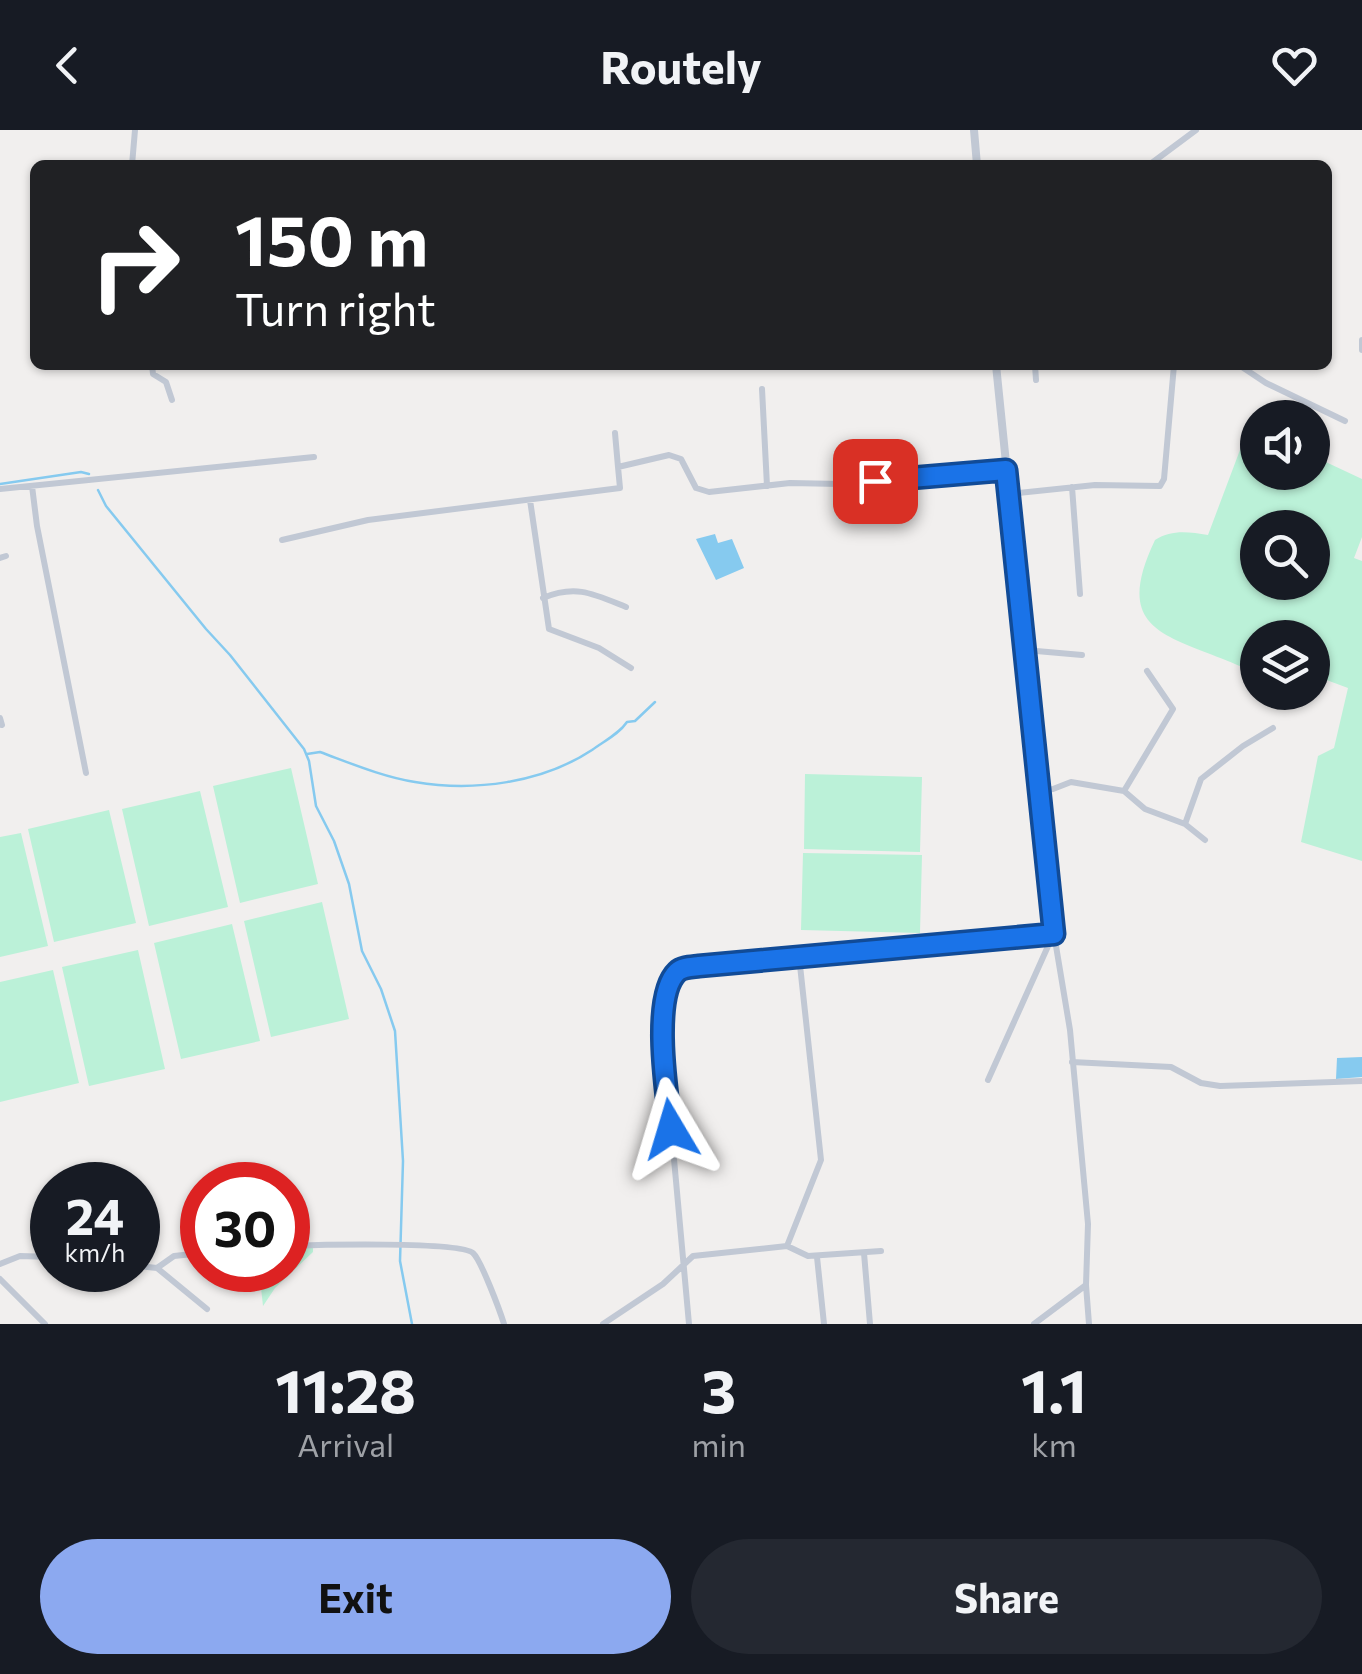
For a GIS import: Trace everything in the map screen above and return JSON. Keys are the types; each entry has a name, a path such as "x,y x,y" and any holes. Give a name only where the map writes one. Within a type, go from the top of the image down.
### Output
{"street":[{"path":"133,160 136,130"},
{"path":"974,130 977,160"},
{"path":"1156,160 1196,130"},
{"path":"1362,340 1362,350"},
{"path":"153,370 166,382 172,400"},
{"path":"996,370 1054,934 1072,1062 1088,1235 1086,1285 1090,1324"},
{"path":"1035,370 1036,380"},
{"path":"1009,494 1072,487 1160,486 1164,479 1174,370"},
{"path":"1246,370 1345,422"},
{"path":"762,389 767,486"},
{"path":"282,540 368,520 620,488 615,433"},
{"path":"618,466 676,456 685,463 692,482 701,491 1006,470"},
{"path":"0,489 314,457"},
{"path":"32,486 86,773"},
{"path":"1072,487 1080,594"},
{"path":"530,500 548,626 552,632 599,648 631,668"},
{"path":"543,598 568,590 591,593 626,607"},
{"path":"1025,650 1082,655"},
{"path":"1124,791 1173,709 1147,671"},
{"path":"1185,824 1201,779 1273,728"},
{"path":"1039,790 1071,782 1124,791 1145,809 1185,824 1206,840"},
{"path":"689,1324 662,1028 662,1011 673,977 686,968 1054,934"},
{"path":"988,1080 1054,934"},
{"path":"788,1246 821,1160 799,956"},
{"path":"1072,1062 1171,1067 1201,1084 1220,1086 1362,1081"},
{"path":"310,1246 464,1249 472,1253 504,1324"},
{"path":"603,1324 663,1284 694,1256 788,1246 817,1257 881,1252"},
{"path":"864,1253 870,1324"},
{"path":"0,1264 30,1256"},
{"path":"817,1257 824,1324"},
{"path":"160,1270 207,1309"},
{"path":"0,1279 45,1324"},
{"path":"1034,1324 1086,1285"}],"green space":[{"path":"1240,450 1240,490 1330,490 1330,464 1362,479 1362,537 1354,558 1362,561 1362,861 1301,842 1318,756 1334,748 1348,688 1330,681 1330,620 1240,620 1240,666 1171,638 1144,613 1139,595 1155,540 1187,532 1208,535"},
{"path":"291,768 318,884 240,903 213,786"},
{"path":"805,774 922,777 920,852 804,849"},
{"path":"200,791 228,907 149,926 122,809"},
{"path":"109,810 136,923 54,942 28,829"},
{"path":"21,833 48,946 0,957 0,837"},
{"path":"803,853 922,855 920,933 801,930"},
{"path":"322,902 349,1019 271,1037 244,921"},
{"path":"232,924 260,1041 181,1059 154,943"},
{"path":"138,950 165,1069 89,1086 62,967"},
{"path":"53,970 79,1083 0,1102 0,982"},
{"path":"261,1292 272,1292 263,1306"}],"water":[{"path":"715,534 718,543 732,539 744,568 716,580 696,539"},
{"path":"1362,1057 1362,1077 1336,1079 1337,1058"}],"waterway":[{"path":"0,484 89,474"},
{"path":"98,490 106,506 230,655 304,749 309,761 316,806 349,884 362,951 381,989 395,1031 403,1161 400,1261 412,1324"},
{"path":"307,754 320,752 415,782 461,786 507,782 572,761 627,722 635,721 655,702"}],"route":[{"path":"671,1129 662,1011 678,970 1054,934 1006,470 875,481"}]}
